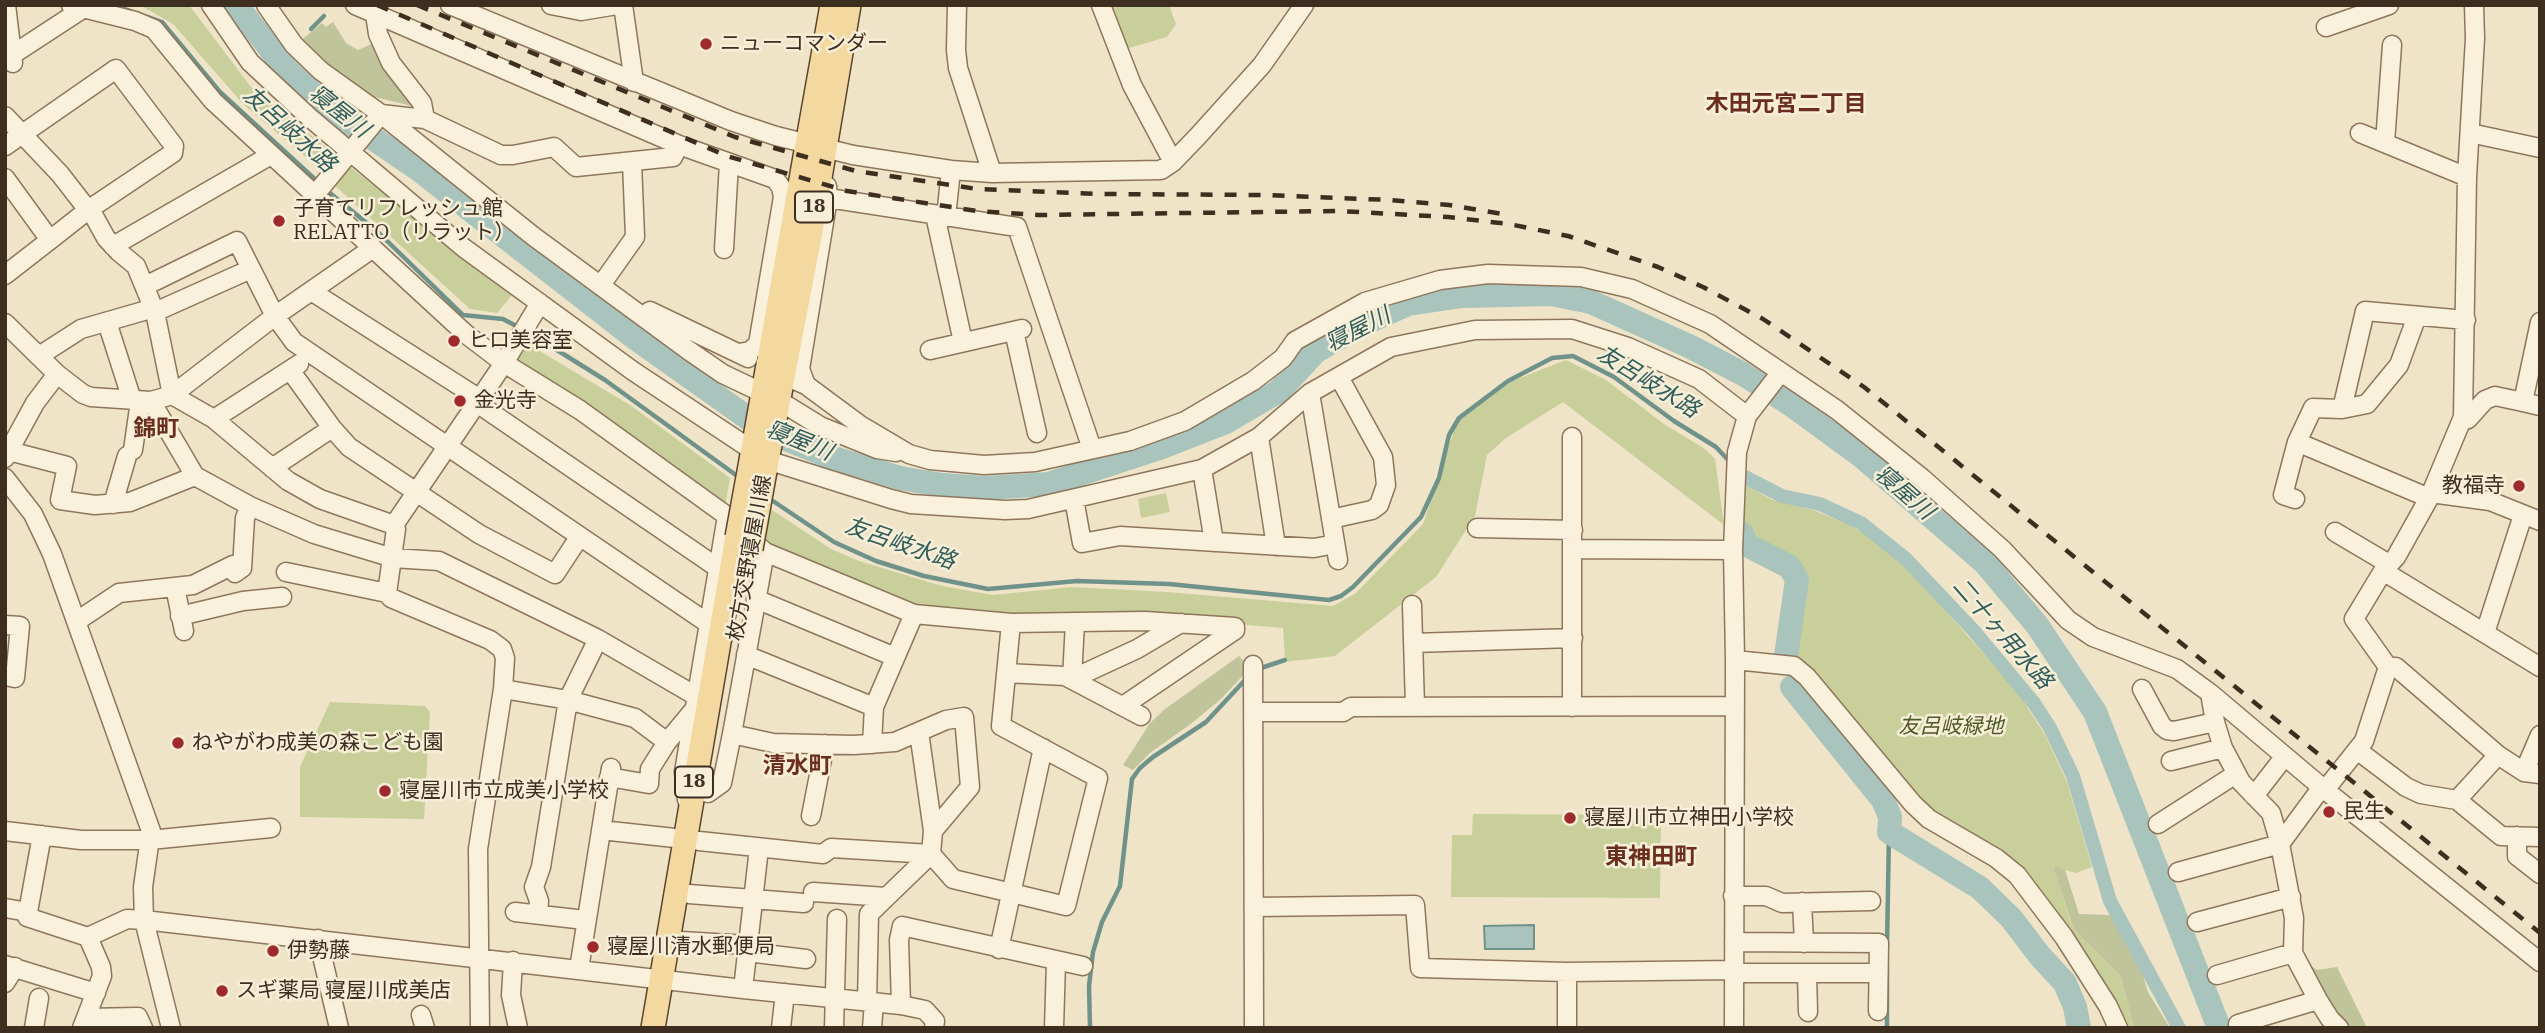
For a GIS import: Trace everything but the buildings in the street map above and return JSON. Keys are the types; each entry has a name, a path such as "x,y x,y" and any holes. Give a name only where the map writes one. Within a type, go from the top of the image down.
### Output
{"main road":[{"name":"枚方交野寝屋川線","path":"668,1028 667,979 692,840 708,793 745,539 814,146 832,5"},
{"name":"枚方交野寝屋川線","path":"814,146 849,5"},
{"name":"枚方交野寝屋川線","path":"653,1028 681,941 689,894 692,840 689,811 745,539"}],"street":[{"path":"6,5 13,61 78,7 135,21 154,29 214,101 467,335 504,363 580,410 745,539 915,614 1011,623 1145,621 1235,627 1235,630 1123,706"},
{"path":"211,5 250,62 351,150 464,248 633,371 759,458 911,504 1016,509 1074,499 1202,469 1259,437 1310,393 1391,347 1475,330 1573,329 1628,347 1699,379 1747,416"},
{"path":"265,5 294,45 321,71 533,236 723,374 820,426 877,449 930,460 984,465 1035,462 1130,441 1185,421 1253,381 1283,358 1295,341 1366,302 1440,280 1488,274 1581,277 1632,289 1710,324 1837,410 1922,478 2002,549 2068,620 2093,637 2177,669 2540,962"},
{"path":"355,5 679,145 775,179 781,187 783,197 758,345 750,351 739,353"},
{"path":"450,5 731,121 814,146 951,170 992,173 1161,170 1173,162 1262,65 1304,5"},
{"path":"551,5 581,11 617,5"},
{"path":"623,5 634,82"},
{"path":"957,5 958,68 992,173"},
{"path":"1101,5 1132,85 1173,162"},
{"path":"2326,27 2389,5"},
{"path":"2388,667 2354,619 2386,567 2396,557 2430,495 2463,417 2474,5"},
{"path":"374,14 378,34 391,63 422,103 425,119"},
{"path":"2385,143 2392,45"},
{"path":"5,146 116,69 174,146 173,153 89,210 5,275"},
{"path":"5,116 60,174 89,210 106,238 136,266 154,310 172,395 214,419 288,481 320,499 394,525"},
{"path":"314,196 379,117"},
{"path":"379,117 425,119 501,155 513,156 554,147 576,167 673,157 679,145"},
{"path":"2360,132 2468,177"},
{"path":"2470,133 2540,148"},
{"path":"814,146 828,198 800,382 860,425 909,454"},
{"path":"113,246 271,156"},
{"path":"608,290 635,237 632,162"},
{"path":"724,249 729,163"},
{"path":"951,170 940,216 963,342"},
{"path":"5,178 50,240"},
{"path":"828,198 1017,227 1092,449"},
{"path":"145,286 236,241 275,316 294,342 709,624"},
{"path":"5,323 57,374 91,397 141,401 172,395 275,316 373,248"},
{"path":"39,356 81,329 154,310 251,269"},
{"path":"608,290 758,362"},
{"path":"311,291 478,401 718,568"},
{"path":"394,525 504,363 540,303"},
{"path":"2342,409 2365,312 2466,320"},
{"path":"2295,499 2283,495 2297,442 2313,408 2342,409 2367,404 2399,365 2417,316"},
{"path":"107,322 141,401 195,476 250,506 314,534 393,558 439,561 598,639 695,704"},
{"path":"2463,417 2469,419 2485,400 2495,396 2531,404 2540,322"},
{"path":"930,350 1018,330 1037,433"},
{"path":"214,419 312,354"},
{"path":"290,370 349,447 479,534 555,574 580,536"},
{"path":"1734,1028 1733,551 1737,452 1747,416 1781,372"},
{"path":"57,374 35,403 7,454 67,466 60,500"},
{"path":"1331,519 1372,510 1379,505 1386,485 1383,457 1339,377"},
{"path":"1074,499 1082,543 1120,536 1314,548 1337,552 1310,393"},
{"path":"113,504 130,453 141,401"},
{"path":"272,468 332,428"},
{"path":"1259,437 1276,546"},
{"path":"1572,437 1572,707"},
{"path":"2297,442 2430,495 2490,501 2532,518 2485,633"},
{"path":"1202,469 1214,542"},
{"path":"33,514 60,500 95,505 130,502 195,476"},
{"path":"5,478 33,514 52,554 151,831 143,887 144,920 171,1028"},
{"path":"77,621 119,593 193,585 233,565 235,573 242,568 245,518 250,506"},
{"path":"387,593 396,530 394,525"},
{"path":"1477,528 1573,530"},
{"path":"2334,532 2540,667"},
{"path":"689,811 684,772 718,568 745,539"},
{"path":"708,793 722,783 756,599 745,539"},
{"path":"1573,549 1733,551"},
{"path":"286,572 387,593 391,598 490,640 502,649 505,658 503,689 478,849 477,959 480,1028"},
{"path":"175,587 182,624 243,601 282,597"},
{"path":"756,599 895,657"},
{"path":"1412,606 1415,707"},
{"path":"872,744 874,707 915,614"},
{"path":"1072,680 1075,622"},
{"path":"601,830 823,854 831,848 931,853 953,878 1066,906 1098,778 1001,726 1011,623"},
{"path":"1072,680 1138,649 1181,623"},
{"path":"5,625 19,626 15,678 5,676"},
{"path":"1413,643 1573,638"},
{"path":"538,914 539,901 534,887 541,867 568,701 598,639"},
{"path":"746,655 874,707"},
{"path":"1735,660 1794,666 1807,677 1913,804 1929,819 1996,858 2017,875 2064,937 2108,1006 2118,1028"},
{"path":"1253,665 1254,1028"},
{"path":"2178,872 2280,844 2364,741 2388,667"},
{"path":"2388,667 2396,667 2498,755 2532,773 2540,735"},
{"path":"1006,673 1065,676 1141,716"},
{"path":"503,689 568,701 635,718 667,742"},
{"path":"2142,689 2162,726 2167,730 2174,731 2215,722"},
{"path":"2210,693 2223,748 2236,774 2271,813 2291,897 2294,918 2293,953 2318,1000 2339,1028"},
{"path":"579,969 610,773 649,784 650,769 695,704"},
{"path":"1253,712 1343,712 1351,707 1734,706"},
{"path":"732,734 773,743 872,744 895,742 946,720 964,717 970,787 933,831"},
{"path":"872,1028 869,914 931,853 933,831 919,732"},
{"path":"811,816 825,744"},
{"path":"999,949 1043,748"},
{"path":"2171,761 2223,748"},
{"path":"2357,750 2406,787 2421,794 2457,800 2501,836 2540,837"},
{"path":"2457,800 2498,755"},
{"path":"2254,796 2285,756"},
{"path":"2158,824 2236,774"},
{"path":"5,831 81,840 150,840 271,828"},
{"path":"5,908 28,912 42,835"},
{"path":"2517,836 2517,856 2540,874"},
{"path":"743,989 759,848"},
{"path":"689,894 753,901 809,897 886,897"},
{"path":"1733,896 1766,897 1782,903 1871,901"},
{"path":"2197,922 2291,897"},
{"path":"1802,902 1804,943"},
{"path":"1255,908 1416,905 1420,968 1567,972 1878,973"},
{"path":"515,912 585,920"},
{"path":"27,917 88,937 127,919 144,920 901,1005 925,1010 934,1021 934,1028"},
{"path":"834,1028 837,919"},
{"path":"901,1005 899,940 902,926 1083,966"},
{"path":"88,937 102,976 84,1023 138,1017 143,1028"},
{"path":"318,939 340,1028"},
{"path":"681,941 710,945 719,943 806,959"},
{"path":"1734,942 1879,943 1878,1011"},
{"path":"2217,975 2293,953"},
{"path":"513,961 511,995 517,1028"},
{"path":"1054,1028 1056,962"},
{"path":"5,983 10,966 96,993"},
{"path":"1567,972 1567,1028"},
{"path":"1807,974 1808,1012"},
{"path":"781,1028 785,993"},
{"path":"34,1028 39,998"},
{"path":"2247,1021 2318,1000"}],"green space":[{"path":"140,5 189,5 251,87 338,157 326,174 244,105 173,24"},
{"path":"1105,5 1169,5 1176,24 1167,37 1122,50"},
{"path":"333,22 346,43 358,50 378,41 416,107 362,94 299,42 322,23 326,27"},
{"path":"349,166 512,295 497,313 470,309 333,184"},
{"path":"523,341 630,405 730,478 725,507 516,364 513,357"},
{"path":"1566,360 1606,380 1664,424 1705,449 1715,459 1724,525 1563,402 1506,438 1487,455 1475,516 1436,577 1335,656 1285,662 1283,628 1211,622 934,614 780,555 764,535 769,508 831,549 859,561 942,586 993,595 1071,587 1333,606 1356,593 1423,524 1459,415 1502,385"},
{"name":"友呂岐緑地","path":"1746,485 1772,500 1813,510 1848,524 1881,544 1912,573 2020,695 2046,737 2067,782 2092,867 2076,873 2054,867 2069,918 2073,928 2121,977 2134,1028 2127,1028 2120,1013 1988,844 1928,811 1797,658 1788,656 1798,580 1791,566 1747,544 1743,534"},
{"path":"1166,493 1170,512 1141,518 1138,499"},
{"path":"1239,656 1249,669 1221,699 1150,753 1133,770 1123,765 1150,723 1165,709"},
{"path":"330,702 425,706 430,712 424,819 300,817 300,767"},
{"path":"1473,814 1661,815 1660,898 1451,897 1452,835 1472,835"},
{"path":"2055,866 2065,870 2079,914 2110,915 2139,963 2148,992 2170,1028 2134,1028 2121,977 2073,928"},
{"path":"2307,963 2317,970 2337,967 2367,1028 2348,1028 2333,1013"}],"water":[{"path":"1534,925 1534,949 1485,949 1484,926"}],"waterway":[{"name":"友呂岐水路","path":"114,5 133,12"},
{"name":"寝屋川","path":"236,5 287,70 330,109 418,169 635,338 766,431 830,457 900,478 985,488 1049,484 1162,447 1226,422 1279,391 1315,352 1361,325 1408,304 1462,296 1551,294 1591,302 1691,347 1743,374 1793,406 1860,455 1985,563 2037,625 2095,712 2219,1028"},
{"name":"友呂岐水路","path":"145,16 162,22 220,92 319,183"},
{"path":"311,29 324,16"},
{"name":"友呂岐水路","path":"325,189 379,233 463,315 503,319 520,328"},
{"name":"友呂岐水路","path":"528,332 605,380 740,478"},
{"name":"友呂岐水路","path":"767,497 834,542 876,561 924,576 988,589 1077,581 1169,584 1329,600 1341,596 1353,587 1421,517 1439,478 1449,435 1459,418 1508,381 1552,358 1573,356 1614,377 1674,421 1716,447 1730,462"},
{"name":"二十ヶ用水路","path":"1745,477 1782,496 1820,504 1861,523 1906,559 1974,631 2034,703 2050,728 2073,776 2110,901 2179,1028"},
{"path":"1742,534 1747,545 1790,567 1797,580 1786,656"},
{"path":"1261,668 1285,660"},
{"path":"1090,1028 1089,986 1093,952 1102,922 1120,886 1132,779 1153,757 1206,722 1246,679"},
{"path":"1792,687 1883,800 1890,817 1889,832 1980,888 2011,918 2065,983 2075,1007 2079,1028"},
{"path":"1887,946 1889,832"},
{"path":"1887,966 1887,1028"}],"railway":[{"path":"377,5 727,156 847,191 977,211 1038,215 1339,211 1448,217 1509,224 1568,236 1658,267 1763,319 1864,387 2540,933"},
{"path":"417,5 735,137 856,171 977,189 1390,200 1449,205 1502,214"}],"place":[{"name":"ニューコマンダー","path":"706,44"},
{"name":"子育てリフレッシュ館 RELATTO（リラット）","path":"279,221"},
{"name":"ヒロ美容室","path":"454,341"},
{"name":"金光寺","path":"460,401"},
{"name":"教福寺","path":"2519,486"},
{"name":"ねやがわ成美の森こども園","path":"178,743"},
{"name":"寝屋川市立成美小学校","path":"385,791"},
{"name":"民生","path":"2329,812"},
{"name":"寝屋川市立神田小学校","path":"1570,818"},
{"name":"寝屋川清水郵便局","path":"593,947"},
{"name":"伊勢藤","path":"273,951"},
{"name":"スギ薬局 寝屋川成美店","path":"222,991"}],"district":[{"name":"木田元宮二丁目","path":"1786,104"},
{"name":"錦町","path":"156,429"},
{"name":"清水町","path":"797,766"},
{"name":"東神田町","path":"1651,857"}]}
